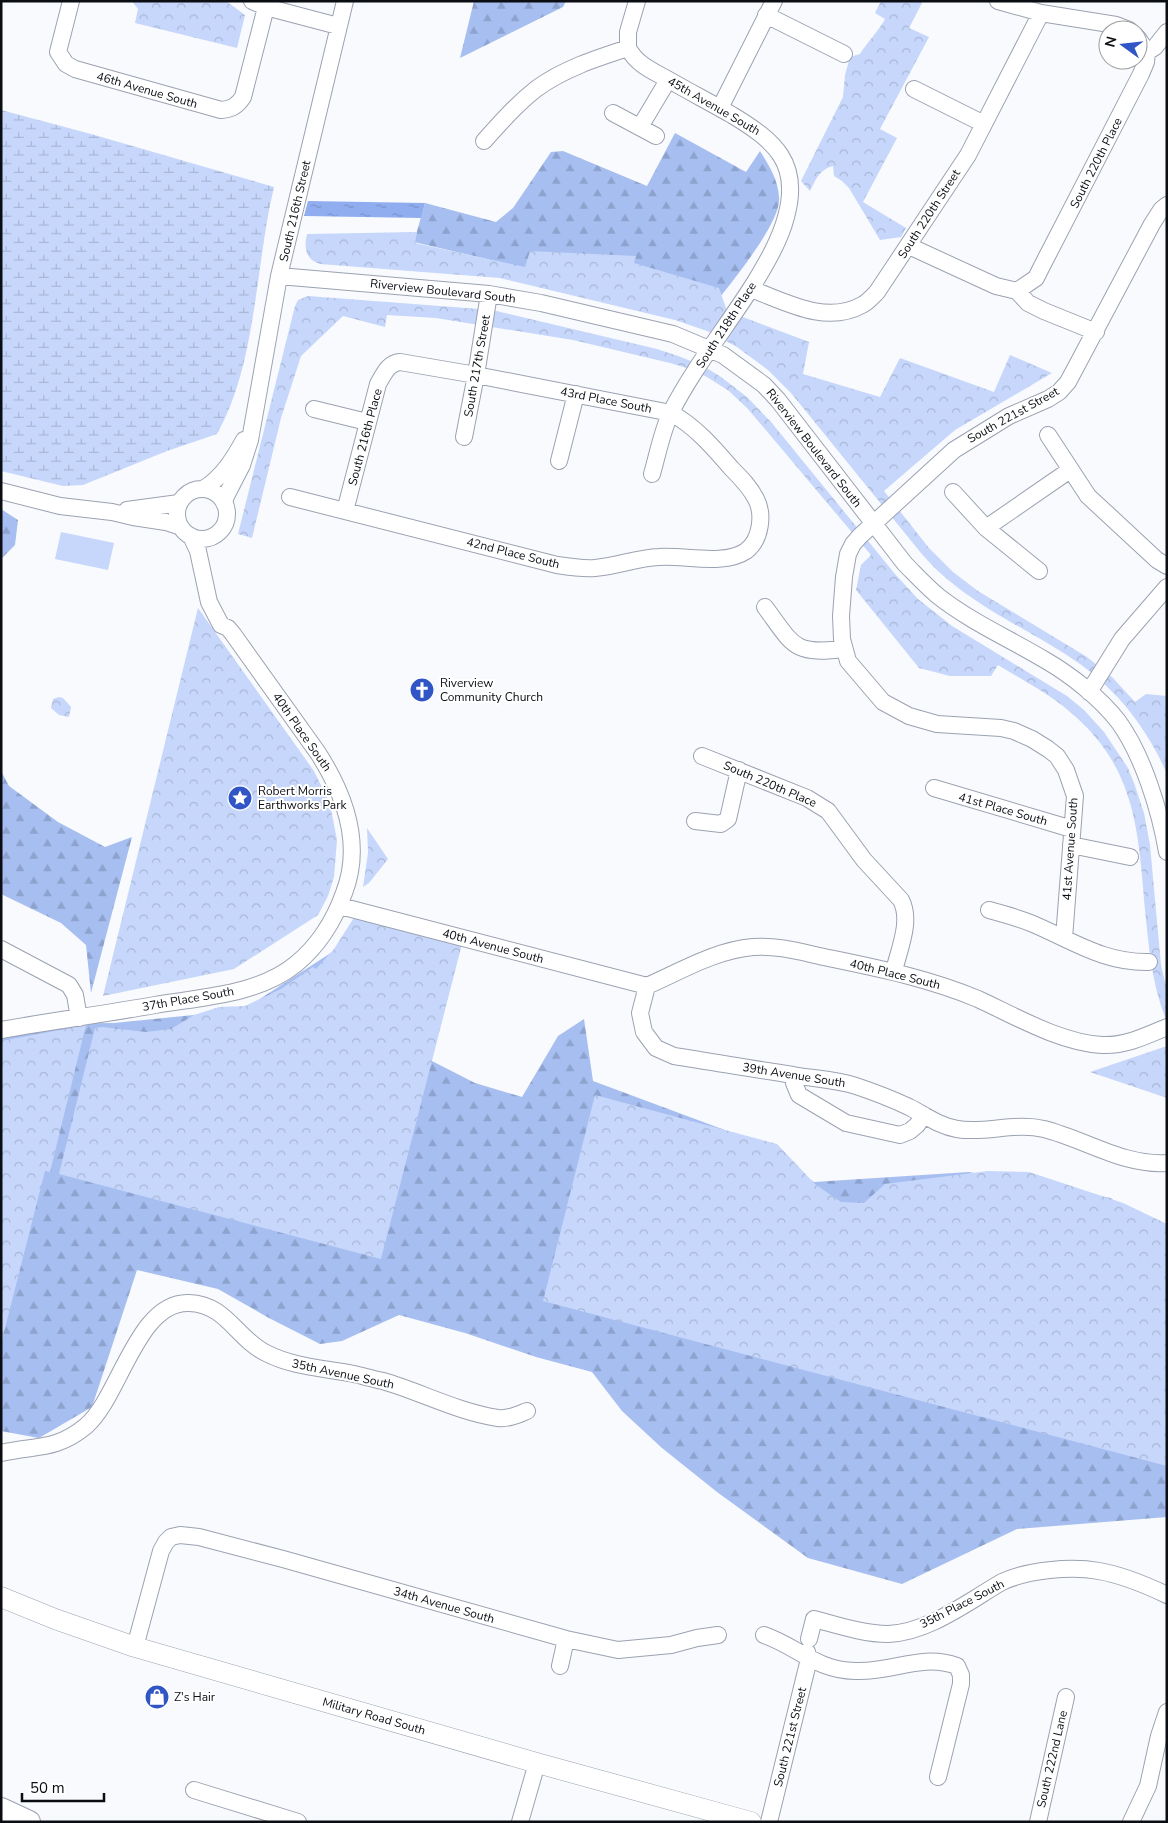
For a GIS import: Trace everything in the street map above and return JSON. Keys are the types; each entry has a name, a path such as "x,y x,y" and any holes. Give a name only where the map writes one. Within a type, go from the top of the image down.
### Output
{"highway":[{"path":"1,1809 29,1822"}],"main road":[{"name":"Military Road South","path":"1,1597 55,1619 135,1647 536,1763 751,1822"}],"street":[{"name":"46th Avenue South","path":"71,1 58,52 66,64 75,70 221,110 227,110 236,106 243,97 259,4"},
{"name":"South 216th Street","path":"224,503 246,454 279,276 345,1"},
{"path":"484,141 520,102 538,88 582,65 628,48 628,32 636,1"},
{"path":"998,1 1040,13 1098,22"},
{"path":"259,4 338,26"},
{"path":"720,108 770,8 844,54"},
{"name":"South 220th Street","path":"750,289 820,313 835,313 849,310 863,304 877,292 968,156 1040,13"},
{"path":"1148,51 1156,47 1167,32"},
{"name":"45th Avenue South","path":"628,48 632,56 644,66 720,108 768,138 785,162 790,174"},
{"name":"South 220th Place","path":"1018,291 1036,278 1143,70"},
{"path":"640,127 668,80"},
{"path":"914,89 984,124"},
{"path":"613,113 656,136"},
{"name":"South 218th Place","path":"652,474 665,426 671,413 686,386 764,266 784,227 789,203 790,174"},
{"name":"South 221st Street","path":"844,649 841,616 844,577 848,554 853,544 960,446 1009,416 1059,392 1068,382 1096,332 1152,224 1161,210 1167,205"},
{"path":"909,246 996,286 1018,291 1028,303 1096,332"},
{"name":"Riverview Boulevard South","path":"279,276 489,294 541,303 672,334 723,355 747,371 778,400 905,564 938,596 964,614 1069,676 1089,692 1118,722 1134,750 1150,786 1167,852"},
{"name":"South 217th Street","path":"464,437 489,294"},
{"name":"43rd Place South","path":"389,366 394,362 409,363 671,413 702,434 749,488 757,500 761,518 758,531"},
{"name":"South 216th Place","path":"345,511 378,384 389,366"},
{"path":"559,461 576,394"},
{"path":"314,409 368,422"},
{"name":"South 216th Street","path":"203,489 210,485 227,468 244,441 252,422"},
{"path":"1048,435 1094,503 1157,560 1167,566"},
{"path":"986,528 1070,470"},
{"path":"1,491 60,506 112,512 133,518 166,522 186,532 202,539 214,535 225,523 226,510 224,503 216,493 203,489 192,491 179,503 177,514 186,532"},
{"path":"953,492 986,528 1039,571"},
{"name":"42nd Place South","path":"290,497 575,568 595,568 645,558 714,559 731,556 746,551 756,539 758,531"},
{"path":"112,512 179,503"},
{"name":"40th Place South","path":"186,532 198,550 209,602 221,625 228,628 318,753 330,771 341,794 351,831 352,852 348,884 340,906"},
{"name":"40th Place South","path":"214,535 210,550 211,581 228,620 228,628"},
{"path":"1089,692 1122,639 1167,587"},
{"path":"765,607 792,643 798,647 811,651 844,649"},
{"name":"41st Avenue South","path":"844,649 848,661 883,702 895,710 937,724 1014,731 1032,739 1057,756 1066,770 1075,796 1064,938"},
{"name":"South 220th Place","path":"702,756 807,798 828,811 864,860 901,900 904,907 905,920 894,971"},
{"path":"695,821 721,824 728,819 739,770"},
{"name":"41st Place South","path":"934,788 1072,829"},
{"path":"1071,845 1130,858"},
{"name":"40th Avenue South","path":"340,906 647,986"},
{"name":"37th Place South","path":"1,1030 211,996 249,988 274,978 295,965 312,949 334,918 340,906"},
{"path":"989,910 1013,916 1106,957 1133,963 1149,962"},
{"name":"40th Place South","path":"647,986 739,948 781,948 894,971 956,990 1076,1042 1117,1045 1167,1027"},
{"path":"1,949 69,985 76,995 79,1018"},
{"name":"39th Avenue South","path":"647,986 640,1013 644,1032 656,1048 674,1056 795,1076 835,1080 884,1096 941,1125 957,1129 1015,1127 1042,1129 1138,1161 1167,1163"},
{"path":"795,1076 794,1083 799,1095 846,1123 900,1135 918,1125 924,1115"},
{"name":"35th Avenue South","path":"1,1453 50,1445 76,1433 88,1424 104,1403 152,1321 160,1313 179,1304 196,1304 214,1309 224,1316 252,1345 279,1359 303,1366 354,1374 382,1381 470,1411 499,1418 513,1417 527,1411"},
{"name":"34th Avenue South","path":"135,1647 161,1551 171,1537 180,1536 199,1537 566,1639 618,1650 671,1645 718,1635"},
{"name":"35th Place South","path":"814,1619 872,1632 888,1634 904,1632 942,1618 1002,1582 1029,1574 1056,1570 1080,1569 1100,1571 1138,1582 1167,1596"},
{"name":"South 221st Street","path":"769,1822 814,1619"},
{"path":"764,1634 808,1650 820,1665 835,1669 855,1672 880,1670 916,1661 929,1660 943,1661 957,1666 961,1675 961,1684 938,1777"},
{"path":"560,1666 566,1639"},
{"name":"South 222nd Lane","path":"1038,1822 1066,1697"},
{"path":"1131,1822 1148,1786 1159,1736 1167,1712"},
{"path":"520,1822 536,1763"},
{"path":"194,1790 298,1822"}],"green space":[{"path":"132,1 226,1 245,15 237,48 135,23 138,9"},
{"path":"474,1 566,1 563,7 460,58"},
{"path":"881,1 923,1 909,28 929,37 880,129 897,138 863,202 906,228 901,237 880,240 849,188 834,176 833,166 821,172 810,191 801,181 843,97 845,75 850,57 860,54 885,19 875,13"},
{"path":"1,110 274,187 248,345 230,406 217,434 167,451 83,485 63,486 1,471"},
{"path":"675,133 746,172 760,151 777,184 778,208 764,237 714,305 525,268 414,242 425,203 496,222 513,208 551,152 563,151 647,186"},
{"path":"417,232 415,243 525,267 530,251 636,256 634,263 719,288 727,311 809,342 803,374 880,397 900,358 994,392 1010,355 1052,373 955,430 884,491 929,548 953,572 978,591 1087,657 1112,677 1135,702 1146,694 1167,696 1167,774 1141,727 1107,687 1080,664 976,601 938,571 921,553 791,393 768,370 737,347 707,331 675,320 500,278 320,264 311,259 306,248 307,234"},
{"path":"308,296 492,310 657,349 681,357 705,367 747,397 771,422 895,574 918,599 952,626 1067,696 1084,710 1104,732 1128,768 1144,813 1150,845 1161,965 1167,990 1167,1022 1158,995 1152,967 1136,826 1130,801 1121,777 1108,754 1091,732 1061,704 998,665 991,676 950,676 919,668 856,590 861,565 871,555 748,409 729,391 707,377 670,363 573,340 436,318 387,315 385,327 343,316 301,356 281,418 252,538 238,534 295,306 298,300"},
{"path":"1,509 18,520 15,545 1,559"},
{"path":"61,532 114,543 108,570 55,559"},
{"name":"Robert Morris Earthworks Park","path":"198,608 314,771 330,804 337,840 334,877 328,896 318,915 234,969 103,996"},
{"path":"63,698 71,707 69,717 59,715 51,708 53,699"},
{"path":"1,771 9,786 58,822 105,847 132,837 91,993 86,945 61,923 1,894"},
{"path":"367,828 388,859 369,883 363,887 368,853"},
{"path":"355,916 462,944 381,1259 59,1174 95,1028 102,1027 146,1032 171,1029 194,1015 219,1007 245,1006 281,989 313,967 316,969 334,949"},
{"path":"360,934 428,1059 475,1083 522,1097 558,1036 584,1019 593,1081 757,1142 814,1182 969,1172 1111,1198 1140,1226 1167,1229 1167,1517 1017,1529 902,1584 808,1558 717,1492 662,1448 622,1411 592,1372 399,1315 342,1341 320,1344 218,1289 137,1270 92,1407 39,1438 1,1431 1,1024 114,1023 243,1010"},
{"path":"86,1025 50,1172 45,1171 1,1344 1,1041"},
{"path":"1167,1046 1167,1098 1090,1072"},
{"path":"595,1095 777,1144 815,1184 841,1202 864,1203 885,1184 988,1171 1029,1172 1123,1203 1167,1224 1167,1466 543,1301"}],"water":[{"path":"308,201 425,203 421,218 304,216"}],"place":[{"name":"Riverview Community Church","path":"422,690"},
{"name":"Robert Morris Earthworks Park","path":"240,798"},
{"name":"Z's Hair","path":"157,1697"}]}
